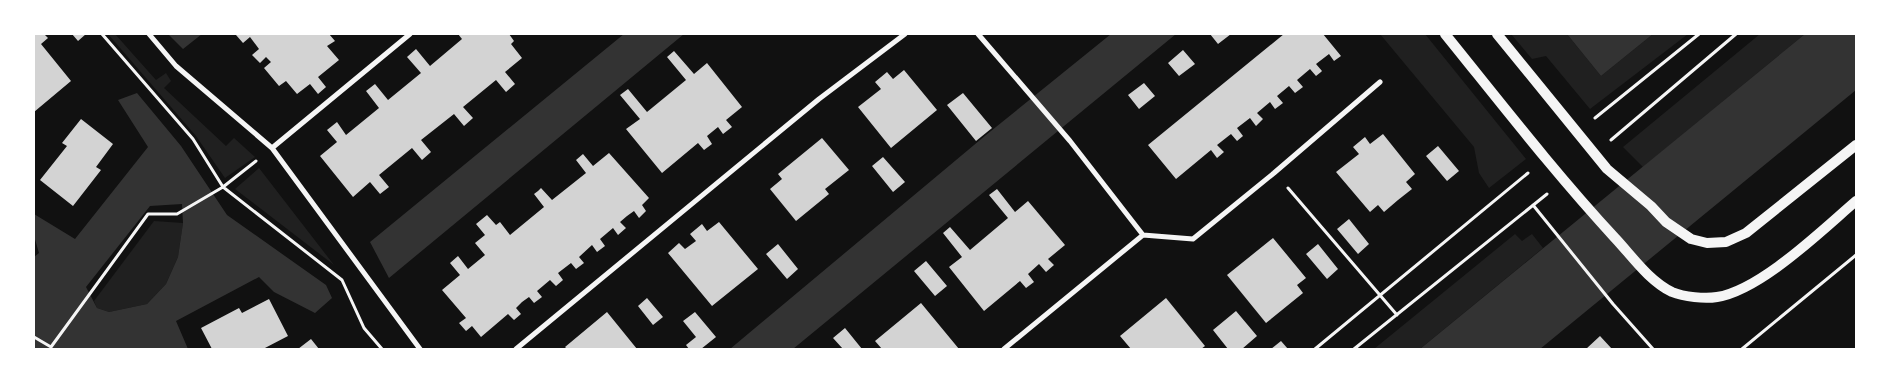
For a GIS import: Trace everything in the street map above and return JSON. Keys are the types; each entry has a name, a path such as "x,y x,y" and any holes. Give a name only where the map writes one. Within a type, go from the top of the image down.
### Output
{"main road":[{"path":"1445,34 1574,194 1653,279 1673,292 1697,297 1717,297 1742,290 1776,268 1856,201"},
{"path":"1497,34 1607,169 1666,222 1691,239 1707,243 1726,242 1746,233 1856,145"}],"street":[{"path":"149,34 176,66 272,148 420,349"},
{"path":"272,148 410,34"},
{"path":"516,349 819,99 905,34"},
{"path":"978,34 1070,141 1143,235"},
{"path":"1004,349 1143,235 1193,238 1274,173 1380,82"}],"path":[{"path":"102,34 193,139 223,188 342,280 364,328 382,349"},
{"path":"1577,132 1699,34"},
{"path":"34,337 51,347 148,214 177,214 223,188 272,148"},
{"path":"1315,349 1546,158"},
{"path":"1274,173 1397,315"},
{"path":"1533,206 1613,304 1654,349"},
{"path":"1742,349 1856,255"}],"shaded area":[{"path":"108,34 115,34 156,80 166,73 171,81 164,88 226,146 234,138 255,157 225,178 196,136"},
{"path":"168,34 202,34 183,49"},
{"path":"624,34 684,34 389,278 370,242"},
{"path":"1111,34 1176,34 793,349 730,349 986,135"},
{"path":"1380,34 1425,34 1526,159 1489,188 1479,173 1474,147"},
{"path":"1511,34 1567,34 1601,76 1653,34 1688,34 1590,109 1546,56 1532,59"},
{"path":"1567,34 1653,34 1601,76"},
{"path":"1760,34 1805,34 1643,167 1623,147"},
{"path":"1805,34 1856,34 1856,90 1540,349 1420,349"},
{"path":"137,93 181,146 227,215 326,285 332,298 315,313 274,292 259,277 176,321 188,349 34,349 34,257 39,253 34,236 34,214 75,239 148,147 118,100","holes":["182,204 183,223 178,257 166,284 147,304 109,312 97,308 86,287 150,206"]},
{"path":"259,168 334,265 235,189"},
{"path":"154,221 183,223 178,257 166,284 147,304 109,312 97,308 94,301"},
{"path":"1515,234 1522,241 1532,234 1543,248 1420,349 1374,349"}],"building":[{"path":"44,34 48,38 41,44 71,81 34,112 34,35"},
{"path":"72,34 86,34 78,41"},
{"path":"237,34 329,34 335,41 327,46 339,60 318,77 326,87 318,94 310,84 297,94 286,81 279,86 264,68 271,62 266,57 260,63 252,55 259,49 250,37 243,43"},
{"path":"458,34 509,34 514,41 511,44 522,58 505,72 515,84 506,92 496,80 463,107 473,118 464,126 454,114 421,140 431,152 422,160 412,148 379,175 389,187 380,194 370,182 353,197 320,156 337,142 327,130 337,122 346,135 379,108 366,91 375,84 388,100 421,73 407,57 416,49 430,66 462,39"},
{"path":"1210,34 1231,34 1218,44"},
{"path":"1284,34 1323,34 1341,56 1334,61 1329,54 1316,64 1321,72 1316,76 1310,69 1297,80 1303,87 1295,93 1289,86 1277,96 1283,103 1275,109 1270,102 1257,113 1263,119 1256,126 1250,118 1237,128 1243,136 1237,141 1231,134 1217,145 1224,152 1217,158 1211,150 1176,179 1148,145"},
{"path":"1183,50 1195,64 1179,76 1168,63"},
{"path":"674,51 694,74 707,63 742,107 726,120 732,127 723,134 718,127 707,136 712,144 704,150 698,143 662,173 626,129 640,119 620,95 628,89 647,112 686,80 667,57"},
{"path":"904,70 937,110 891,148 858,107 881,89 875,82 887,72 893,79"},
{"path":"1144,83 1155,96 1139,109 1128,95"},
{"path":"963,93 992,128 976,141 947,105"},
{"path":"81,119 113,144 96,167 101,170 73,206 40,180 67,146 62,143"},
{"path":"1383,134 1415,174 1406,182 1412,189 1384,212 1378,205 1370,212 1336,172 1359,154 1353,147 1365,137 1370,144"},
{"path":"822,138 849,170 825,189 829,194 796,221 770,189 782,179 778,174"},
{"path":"1438,146 1459,171 1447,181 1426,156"},
{"path":"609,153 649,198 642,205 646,211 639,218 634,211 627,216 620,222 626,228 618,235 613,228 600,239 605,246 597,252 592,245 579,257 584,263 576,269 571,263 558,273 563,280 556,286 550,280 537,291 542,297 534,303 529,297 522,302 516,308 521,314 514,320 508,314 481,337 472,326 466,331 459,323 466,318 442,290 460,275 450,263 458,256 468,269 485,255 475,243 485,235 476,224 487,215 496,225 500,222 510,235 544,207 534,194 541,188 552,200 586,173 576,160 583,154 593,166"},
{"path":"883,157 905,182 893,192 872,166"},
{"path":"997,189 1015,212 1028,201 1065,245 1048,259 1054,265 1046,272 1039,264 1028,274 1034,282 1026,288 1020,281 984,311 949,267 962,257 943,233 950,227 970,250 1008,218 989,195"},
{"path":"1349,219 1369,244 1358,254 1337,229"},
{"path":"719,222 758,269 712,306 668,253 679,243 685,249 696,241 690,234 702,224 707,231"},
{"path":"1273,238 1306,278 1297,285 1303,293 1266,323 1227,275"},
{"path":"778,244 798,269 787,279 766,254"},
{"path":"1318,244 1338,269 1327,279 1306,254"},
{"path":"926,261 947,286 935,296 914,271"},
{"path":"647,298 663,317 653,325 638,306"},
{"path":"1166,298 1205,346 1201,349 1131,349 1120,336"},
{"path":"269,299 288,336 263,349 212,349 201,328 239,308 242,313"},
{"path":"921,303 959,349 882,349 875,341"},
{"path":"1236,311 1257,336 1242,349 1228,349 1213,330"},
{"path":"607,312 637,349 567,349 565,347"},
{"path":"695,312 716,337 701,349 689,349 686,345 696,337 683,321"},
{"path":"845,328 862,349 843,349 833,338"},
{"path":"1600,336 1612,349 1586,349"},
{"path":"311,339 319,349 298,349"},
{"path":"1281,341 1288,349 1271,349"}]}
